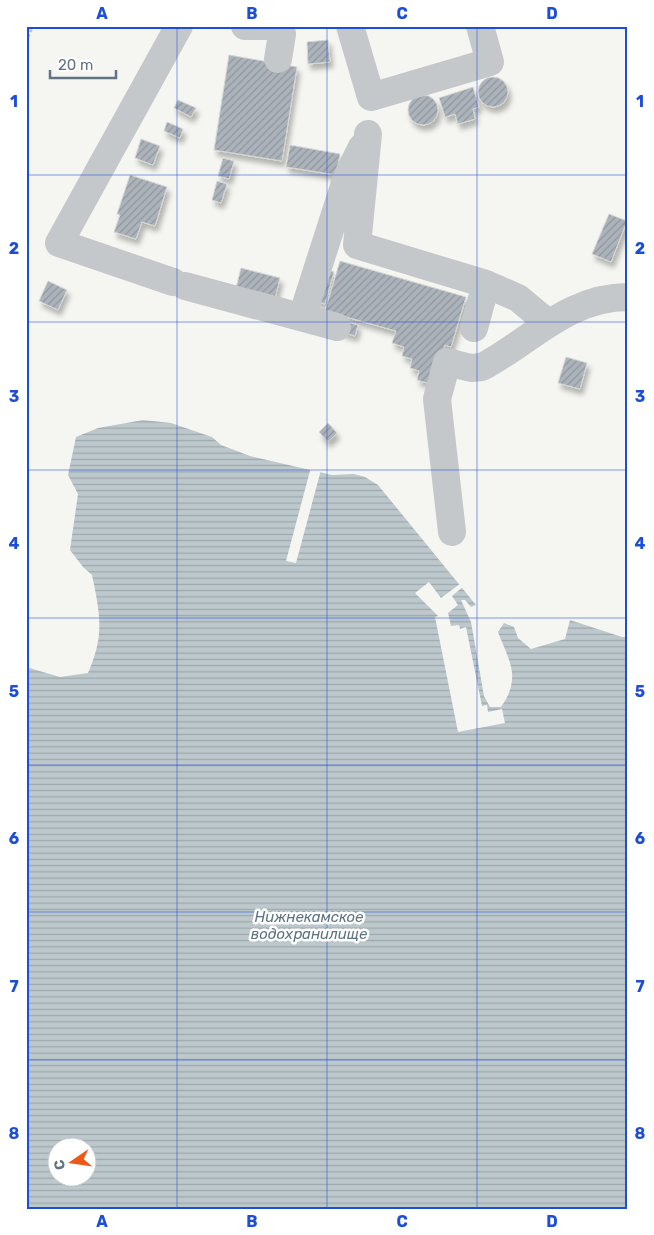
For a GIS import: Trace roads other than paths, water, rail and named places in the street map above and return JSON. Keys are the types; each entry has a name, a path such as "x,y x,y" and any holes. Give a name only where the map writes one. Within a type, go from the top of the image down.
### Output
{"street":[{"path":"262,26 280,26 282,34 278,58"},
{"path":"350,26 371,97 357,244 486,284 518,298 548,323"},
{"path":"371,97 490,62 480,26"},
{"path":"175,36 59,243 179,284 337,327"},
{"path":"302,317 347,177 368,134"},
{"path":"474,328 486,284"},
{"path":"452,532 437,399 447,362 470,368 482,367 548,323 595,300 628,297"}],"water":[{"name":"Нижнекамское водохранилище","path":"143,420 171,423 212,437 221,445 250,456 332,475 354,474 365,477 378,485 476,605 471,607 465,600 461,600 471,622 484,696 490,707 501,707 511,687 512,669 498,632 504,623 514,627 518,638 531,649 565,639 570,620 622,637 628,637 628,1209 26,1209 26,667 60,677 88,673 99,635 99,613 92,575 70,550 78,494 68,475 76,437 98,428"}]}
